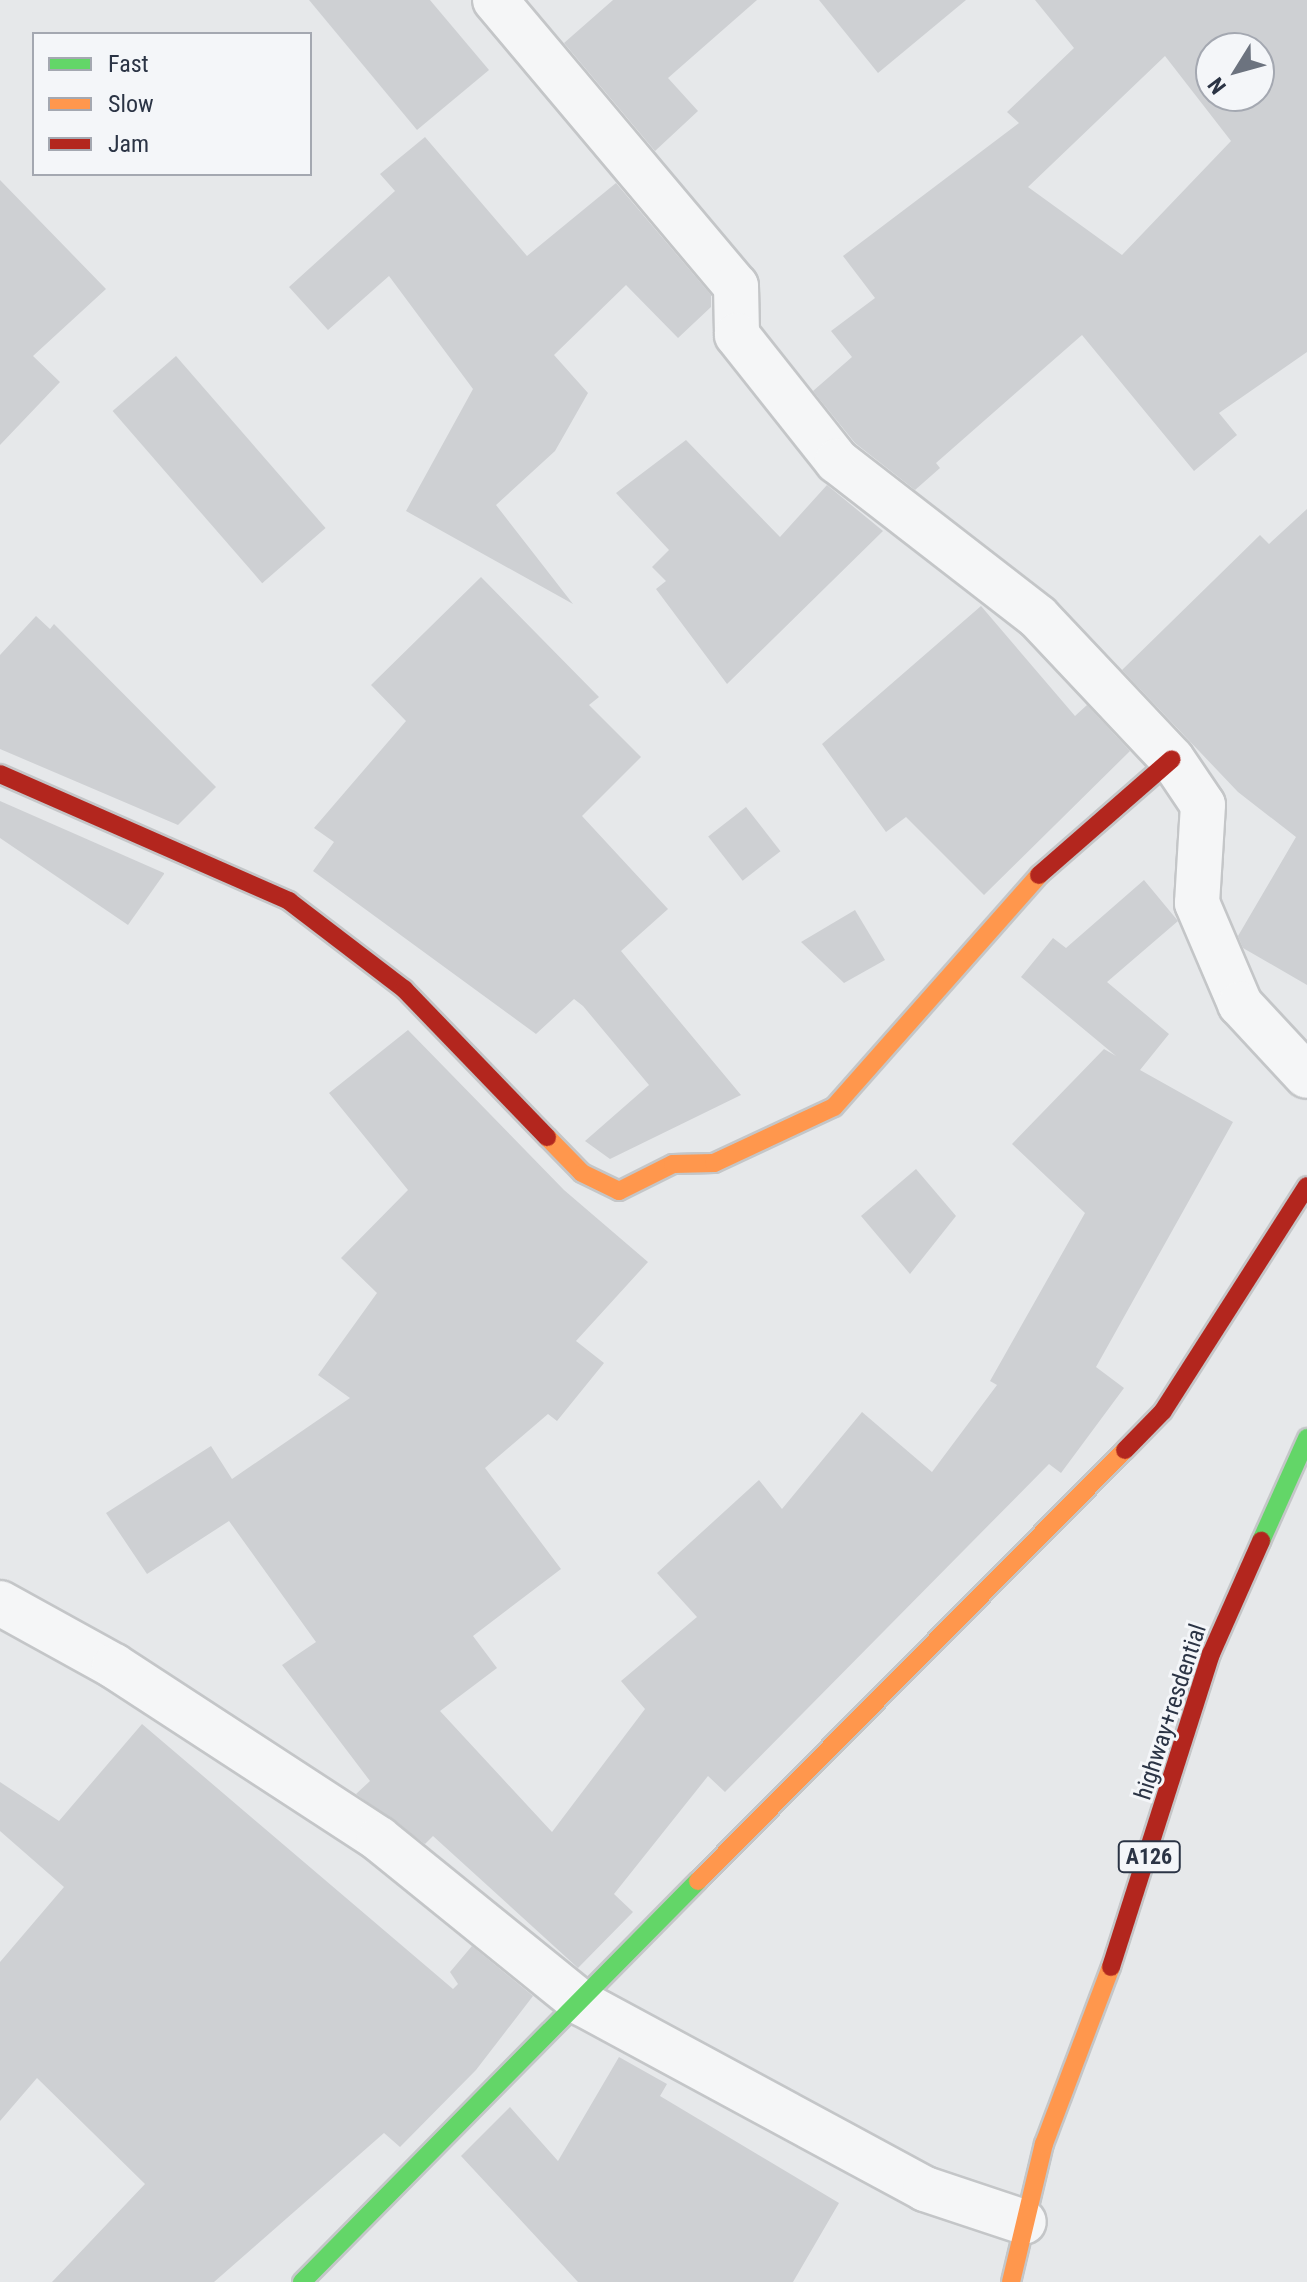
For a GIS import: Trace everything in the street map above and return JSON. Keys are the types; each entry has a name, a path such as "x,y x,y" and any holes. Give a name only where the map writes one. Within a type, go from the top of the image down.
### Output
{"main road":[{"path":"0,774 289,901 404,989 582,1173 619,1191 673,1164 714,1163 834,1107 1032,881 1172,759"},
{"path":"302,2282 583,2004 1163,1411 1307,1186"},
{"name":"highway+resdential","path":"1011,2282 1048,2130 1133,1908 1211,1654 1307,1438"}],"street":[{"path":"495,0 736,286 737,335 837,461 1038,617 1172,759 1203,805 1197,903 1240,1004 1307,1076"},
{"path":"0,1603 114,1666 379,1839 583,2004 925,2189 1024,2222"}],"building":[{"path":"309,0 430,0 489,70 417,130"},
{"path":"613,0 757,0 668,78 698,111 655,151 564,43"},
{"path":"819,0 966,0 878,73"},
{"path":"1035,0 1307,0 1307,352 1219,413 1237,435 1194,471 1082,335 936,463 940,468 915,490 855,443 813,391 852,357 831,331 875,298 843,256 1019,123 1007,112 1074,48","holes":["1195,32 1275,32 1275,112 1208,112 1231,141 1122,255 1028,187 1165,56 1195,95"]},
{"path":"425,137 527,256 616,183 711,295 711,307 678,338 626,285 554,355 588,393 555,451 496,505 573,604 406,511 473,389 389,276 328,330 289,287 395,191 380,174"},
{"path":"0,180 106,289 33,356 60,382 0,445"},
{"path":"176,356 326,528 262,583 113,411"},
{"path":"686,440 780,537 827,485 883,531 727,684 656,589 666,581 652,567 669,550 616,493"},
{"path":"1307,509 1307,985 1243,948 1238,936 1296,837 1238,792 1122,670 1260,535 1269,544"},
{"path":"481,577 599,697 589,705 641,757 582,816 668,909 621,951 741,1095 610,1159 585,1141 649,1085 583,1006 574,999 536,1034 313,871 334,842 314,828 406,721 371,685"},
{"path":"981,606 1075,716 1087,705 1130,751 984,895 906,817 886,832 822,744"},
{"path":"36,616 50,629 54,624 216,787 178,825 0,749 0,655"},
{"path":"0,801 164,874 128,925 0,838"},
{"path":"746,807 780,851 743,881 708,837"},
{"path":"1144,880 1178,921 1107,982 1169,1034 1140,1070 1233,1122 1096,1367 1124,1388 1061,1473 1049,1464 725,1792 708,1776 614,1894 633,1912 578,1968 433,1836 425,1844 356,1794 370,1781 282,1665 316,1642 229,1521 147,1574 106,1513 211,1446 232,1479 350,1398 318,1375 377,1293 341,1258 408,1190 329,1093 408,1030 564,1190 648,1262 576,1341 604,1363 557,1421 548,1414 485,1468 561,1569 473,1636 497,1668 440,1711 552,1832 645,1709 621,1681 697,1617 657,1573 759,1480 782,1509 862,1412 932,1472 997,1385 990,1381 1085,1213 1012,1144 1104,1049 1116,1056 1021,977 1053,938 1066,948"},
{"path":"855,910 885,960 844,983 801,942"},
{"path":"916,1169 956,1216 910,1274 861,1216"},
{"path":"142,1724 453,1989 458,1984 450,1972 472,1946 533,1996 476,2070 400,2147 384,2133 214,2282 52,2282 145,2184 37,2078 0,2121 0,1962 64,1887 0,1831 0,1782 59,1821"},
{"path":"619,2057 667,2084 660,2096 839,2203 793,2282 578,2282 461,2156 510,2107 558,2161"}],"traffic: fast":[{"path":"1261,1541 1307,1438"},
{"path":"302,2282 698,1881"}],"traffic: slow":[{"path":"547,1137 582,1173 619,1191 673,1164 714,1163 834,1107 1039,875"},
{"path":"698,1881 1125,1450"},
{"path":"1011,2282 1044,2144 1111,1967"}],"traffic: jam":[{"path":"1039,875 1172,759"},
{"path":"0,774 289,901 404,989 547,1137"},
{"path":"1125,1450 1163,1411 1307,1186"},
{"path":"1111,1967 1211,1654 1261,1541"}]}
